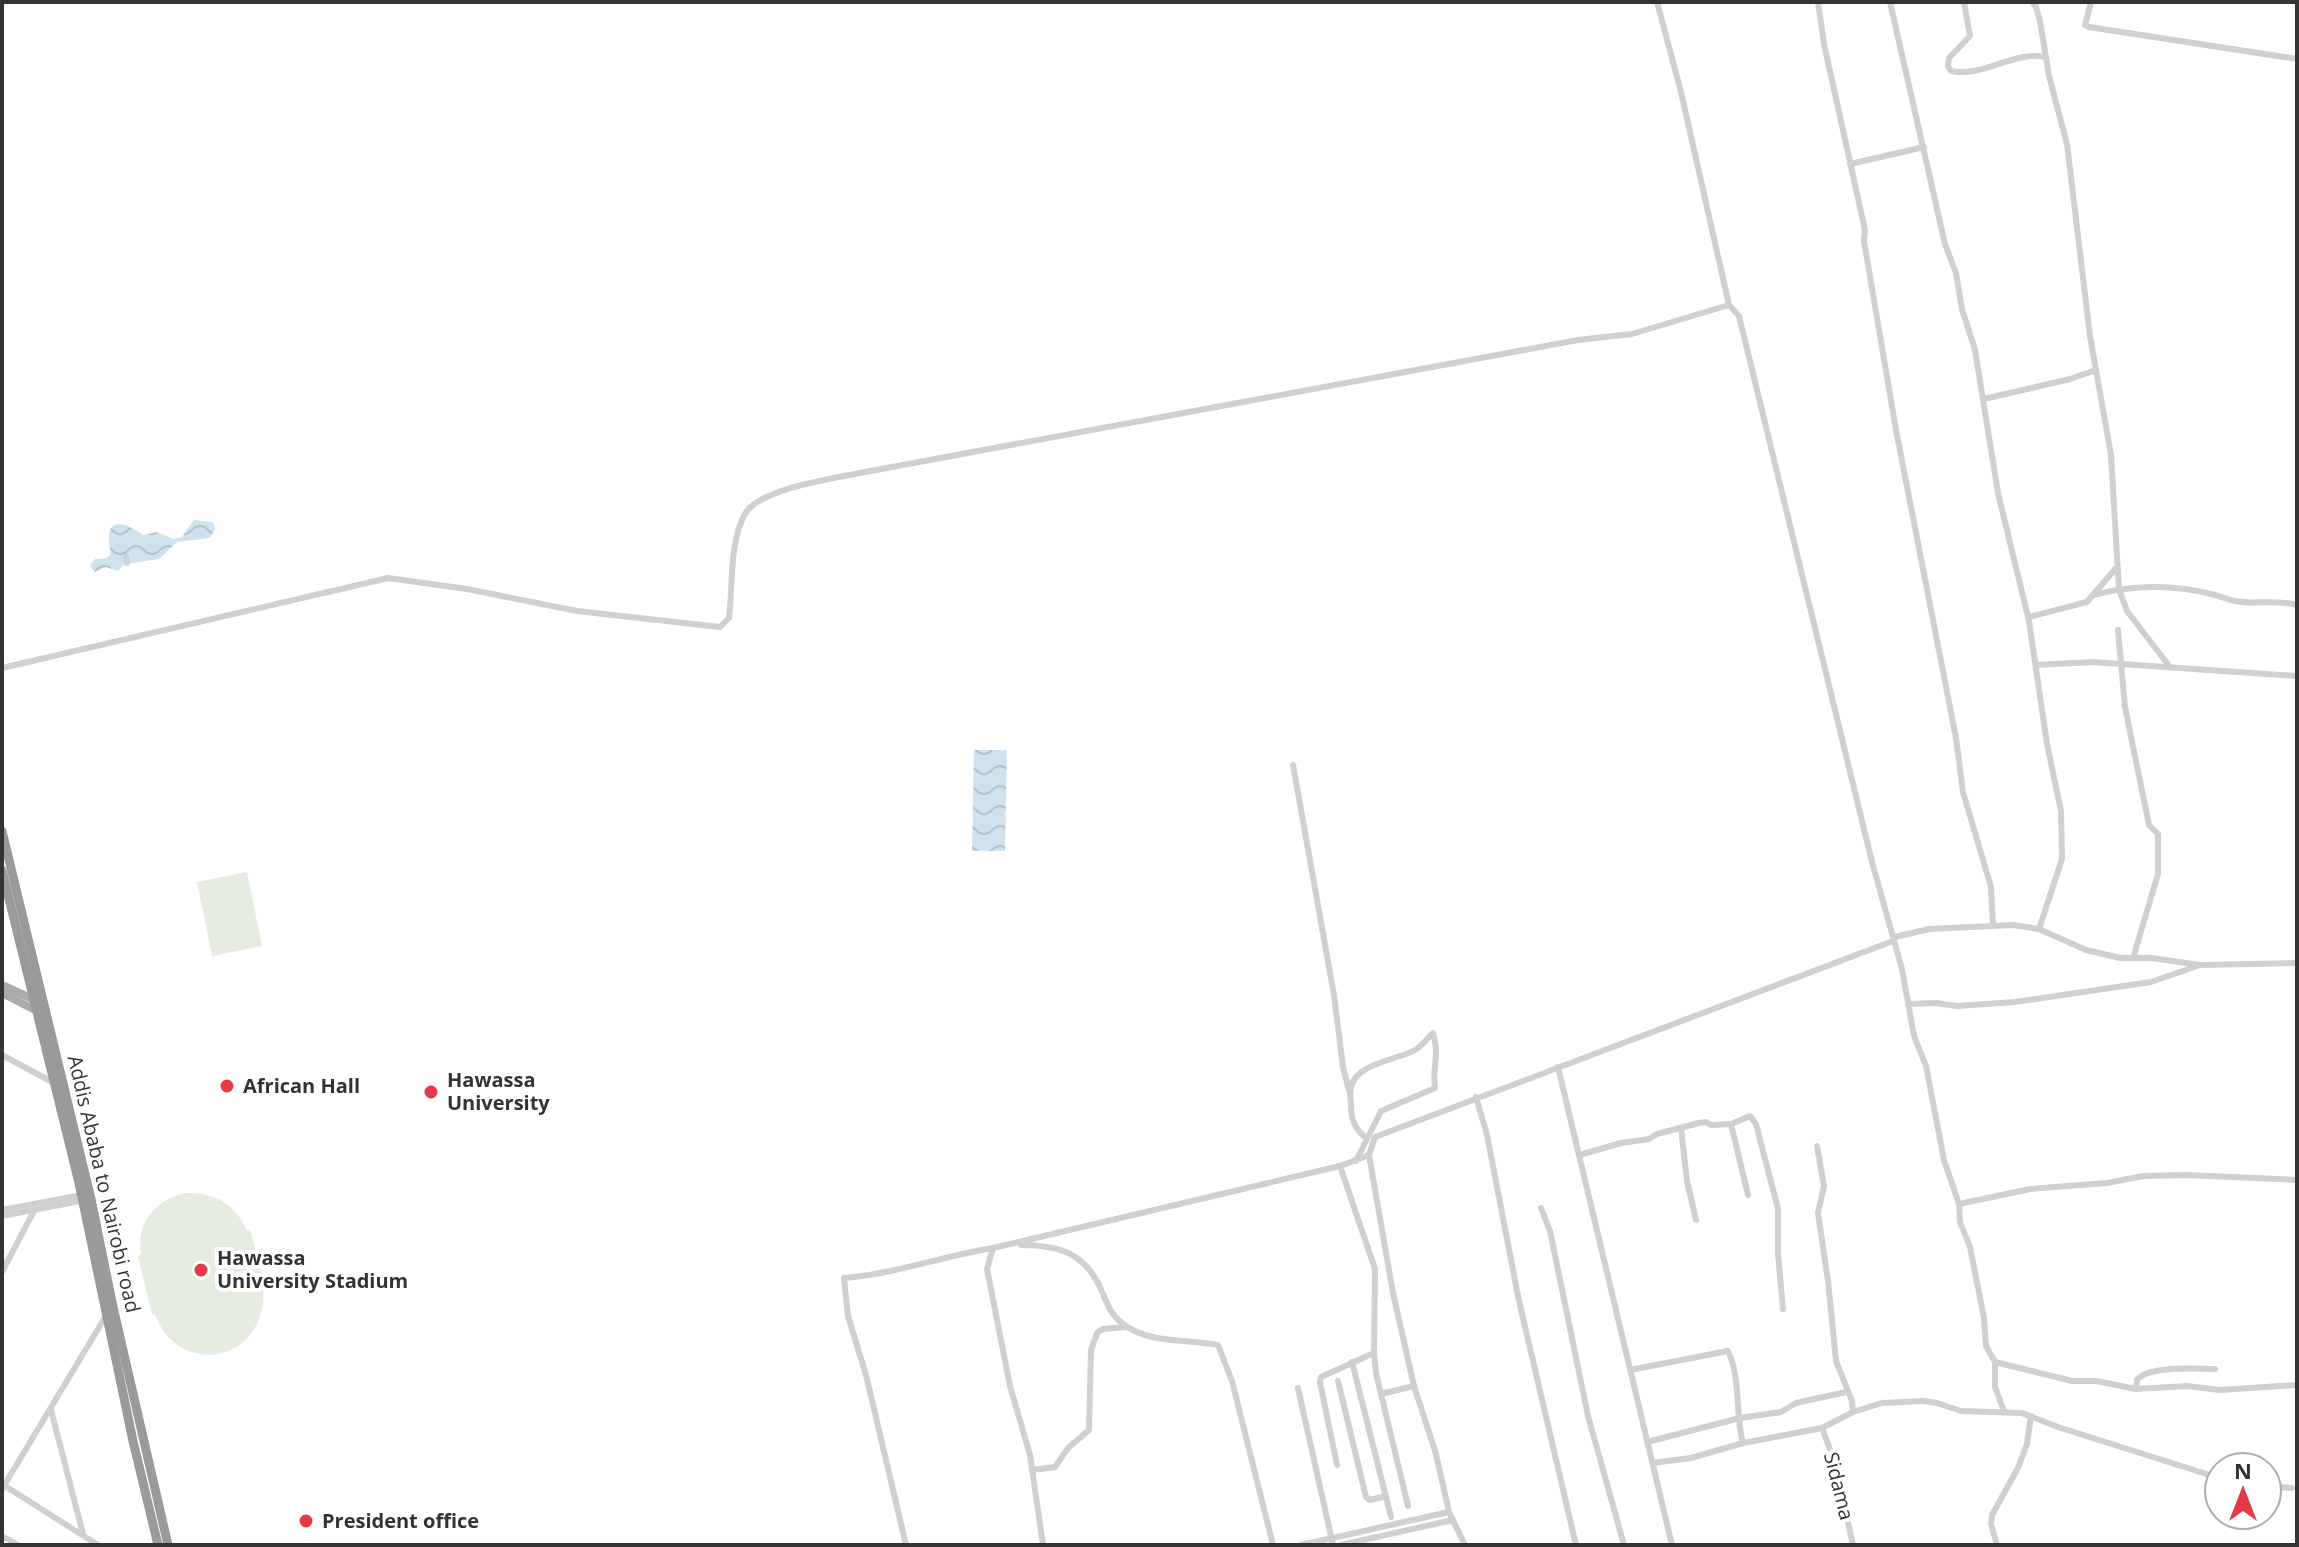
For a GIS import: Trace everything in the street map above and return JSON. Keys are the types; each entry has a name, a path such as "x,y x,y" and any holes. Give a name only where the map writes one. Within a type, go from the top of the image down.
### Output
{"highway":[{"name":"Addis Ababa to Nairobi road","path":"2,831 54,1083 86,1197 107,1314 158,1545"},
{"name":"Addis Ababa to Nairobi road","path":"2,870 86,1197 168,1545"}],"main road":[{"path":"2,985 37,1004"},
{"path":"2,993 37,1004"}],"street":[{"path":"1657,2 1681,92 1729,305 1739,316 1902,969 1914,1036 1926,1066 1944,1160 1959,1204 1960,1222 1970,1247 1984,1318 1986,1346 1995,1362 1995,1387 2004,1411"},
{"path":"1818,2 1824,44 1865,230 1864,241 1896,430 1956,738 1963,792 1991,887 1993,925"},
{"path":"1890,2 1945,244 1956,273 1962,309 1975,350 1998,493 2029,617 2047,744 2061,811 2063,846 2058,878 2039,929"},
{"path":"1964,2 1970,36 1949,58 1951,71 1966,72 2034,55 2046,57"},
{"path":"2032,2 2036,7 2067,144 2096,370 2111,455 2119,589 2127,611 2170,667"},
{"path":"2091,2 2085,25 2094,29 2297,59"},
{"path":"1850,164 1924,147"},
{"path":"2,668 388,578 467,589 577,611 720,627 729,618 737,539 743,517 755,503 779,493 822,480 880,469 1578,340 1632,334 1729,305"},
{"path":"1984,399 2096,370"},
{"path":"2029,617 2081,604 2116,568"},
{"path":"2093,595 2119,589 2170,587 2236,601 2281,601 2297,605"},
{"path":"2118,630 2125,707 2149,825 2158,834 2158,874 2133,958"},
{"path":"2036,665 2121,663 2297,676"},
{"path":"1293,765 1351,1116 1357,1132 1366,1138"},
{"path":"1465,1545 1449,1512 1436,1454 1414,1386 1387,1261 1369,1155 1375,1137 1893,941 1895,937 1929,929 1993,925 2039,929 2086,950 2110,956 2200,965 2297,963"},
{"path":"1908,1004 1957,1006 1992,1001 2015,1002 2141,984 2200,965"},
{"path":"1349,1090 1358,1075 1389,1057 1417,1049 1433,1033 1438,1058 1433,1069 1435,1088 1381,1111 1356,1161"},
{"path":"2,1055 54,1083"},
{"path":"1558,1067 1672,1545"},
{"path":"1476,1097 1487,1135 1519,1301 1576,1545"},
{"path":"1579,1155 1706,1122 1711,1125 1731,1124 1750,1116 1756,1124 1778,1209 1783,1309"},
{"path":"1731,1124 1748,1195"},
{"path":"1681,1128 1687,1181 1696,1220"},
{"path":"1817,1146 1824,1186 1818,1213 1836,1361 1852,1401 1853,1412"},
{"path":"906,1545 866,1375 848,1316 844,1278 890,1273 949,1255 1009,1245 1340,1166 1369,1155"},
{"path":"1340,1166 1375,1269 1374,1353 1408,1506"},
{"path":"1959,1204 2030,1189 2107,1183 2143,1176 2297,1180"},
{"path":"2,1213 86,1197"},
{"path":"2,1271 36,1206"},
{"path":"1541,1208 1550,1231 1588,1416 1624,1545"},
{"path":"1009,1245 1057,1248 1084,1262 1095,1275 1109,1309 1126,1327"},
{"path":"993,1248 987,1269 1010,1386 1032,1470 1043,1545"},
{"path":"98,1545 3,1486 107,1314"},
{"path":"1032,1470 1055,1467 1068,1448 1089,1430 1092,1341 1103,1329 1126,1327 1165,1339 1218,1345 1232,1381 1273,1545"},
{"path":"1630,1370 1728,1351 1743,1443"},
{"path":"1337,1465 1321,1377 1374,1353"},
{"path":"1352,1362 1391,1517"},
{"path":"1995,1362 2072,1381 2096,1381 2136,1389 2187,1386 2220,1390 2297,1385"},
{"path":"2136,1389 2137,1380 2143,1373 2171,1369 2215,1369"},
{"path":"1338,1381 1366,1497 1370,1500 1386,1496"},
{"path":"1381,1394 1414,1386"},
{"path":"1298,1388 1332,1542"},
{"path":"1647,1442 1740,1418 1781,1412 1796,1403 1846,1392"},
{"path":"1652,1463 1691,1458 1743,1443 1822,1428 1853,1412 1882,1403 1923,1401 1961,1411 2004,1411 2031,1416 2203,1473"},
{"path":"51,1410 83,1534"},
{"path":"1997,1545 1991,1524 1992,1515 2018,1468 2027,1444 2031,1416"},
{"name":"Sidama","path":"1822,1428 1834,1460 1853,1545"},
{"path":"2283,1487 2292,1488"},
{"path":"1301,1545 1332,1542 1449,1512"},
{"path":"1341,1545 1453,1520"},
{"path":"2,1536 18,1545"}],"shaded area":[{"path":"247,872 262,946 212,956 197,882"},
{"name":"Hawassa University Stadium","path":"185,1193 214,1197 237,1214 247,1231 250,1230 265,1285 261,1313 252,1333 237,1346 220,1354 200,1354 182,1348 166,1334 155,1314 152,1314 138,1256 141,1254 142,1232 150,1214 165,1201"}],"water":[{"path":"194,520 213,522 215,529 210,538 177,542 159,559 125,564 118,571 106,567 95,572 90,566 95,559 109,556 110,531 117,524 133,528 143,535 157,532 173,539 182,537"},
{"path":"974,750 1007,750 1005,851 972,851"}],"place":[{"name":"African Hall","path":"227,1086"},
{"name":"Hawassa University","path":"431,1092"},
{"name":"Hawassa University Stadium","path":"201,1270"},
{"name":"President office","path":"306,1521"}]}
